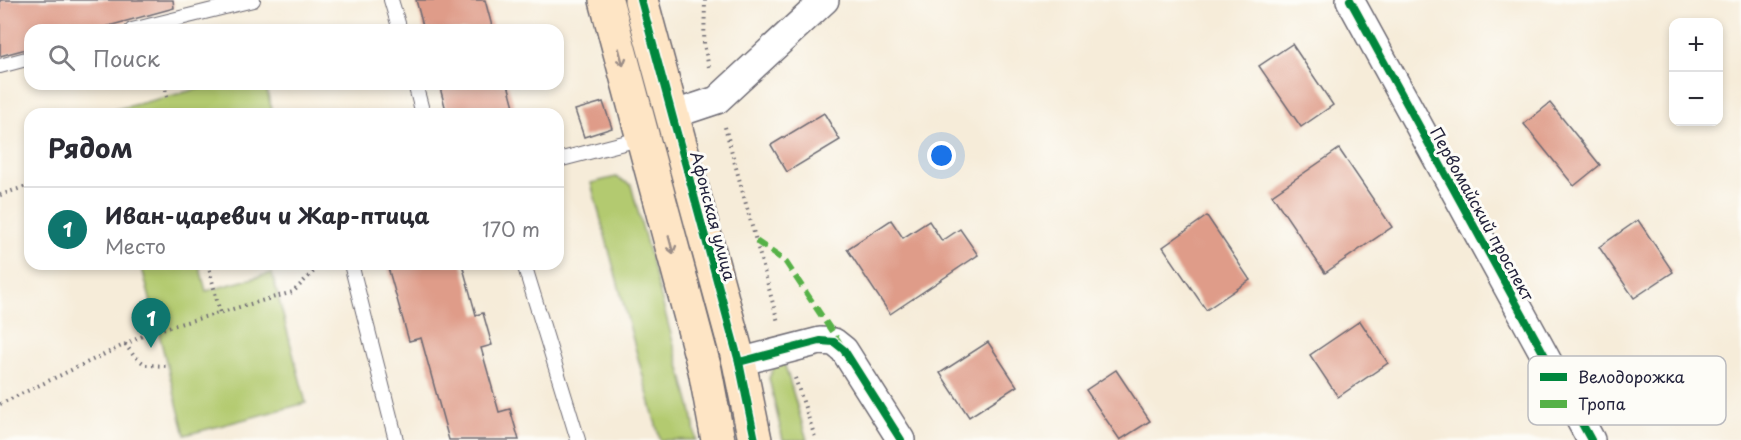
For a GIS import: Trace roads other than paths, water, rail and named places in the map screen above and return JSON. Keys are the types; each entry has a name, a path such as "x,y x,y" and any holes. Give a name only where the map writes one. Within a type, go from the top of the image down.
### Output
{"street":[{"name":"Афонская улица","path":"606,0 642,139 722,366 755,440"},
{"name":"Афонская улица","path":"641,0 672,114 722,366 718,440"},
{"path":"672,114 717,100 753,57 825,0"},
{"name":"Первомайский проспект","path":"1350,0 1545,356"},
{"path":"722,366 820,341 834,342 844,350 901,440"},
{"name":"Первомайский проспект","path":"1583,425 1591,440"}],"lane":[{"path":"156,24 253,0"},
{"path":"391,0 398,24"},
{"path":"0,66 24,60"},
{"path":"417,90 421,108"},
{"path":"564,158 642,139 672,114"},
{"path":"353,270 396,440"},
{"path":"526,270 578,440"}],"place":[{"name":"Иван-царевич и Жар-птица","path":"151,348"}]}
